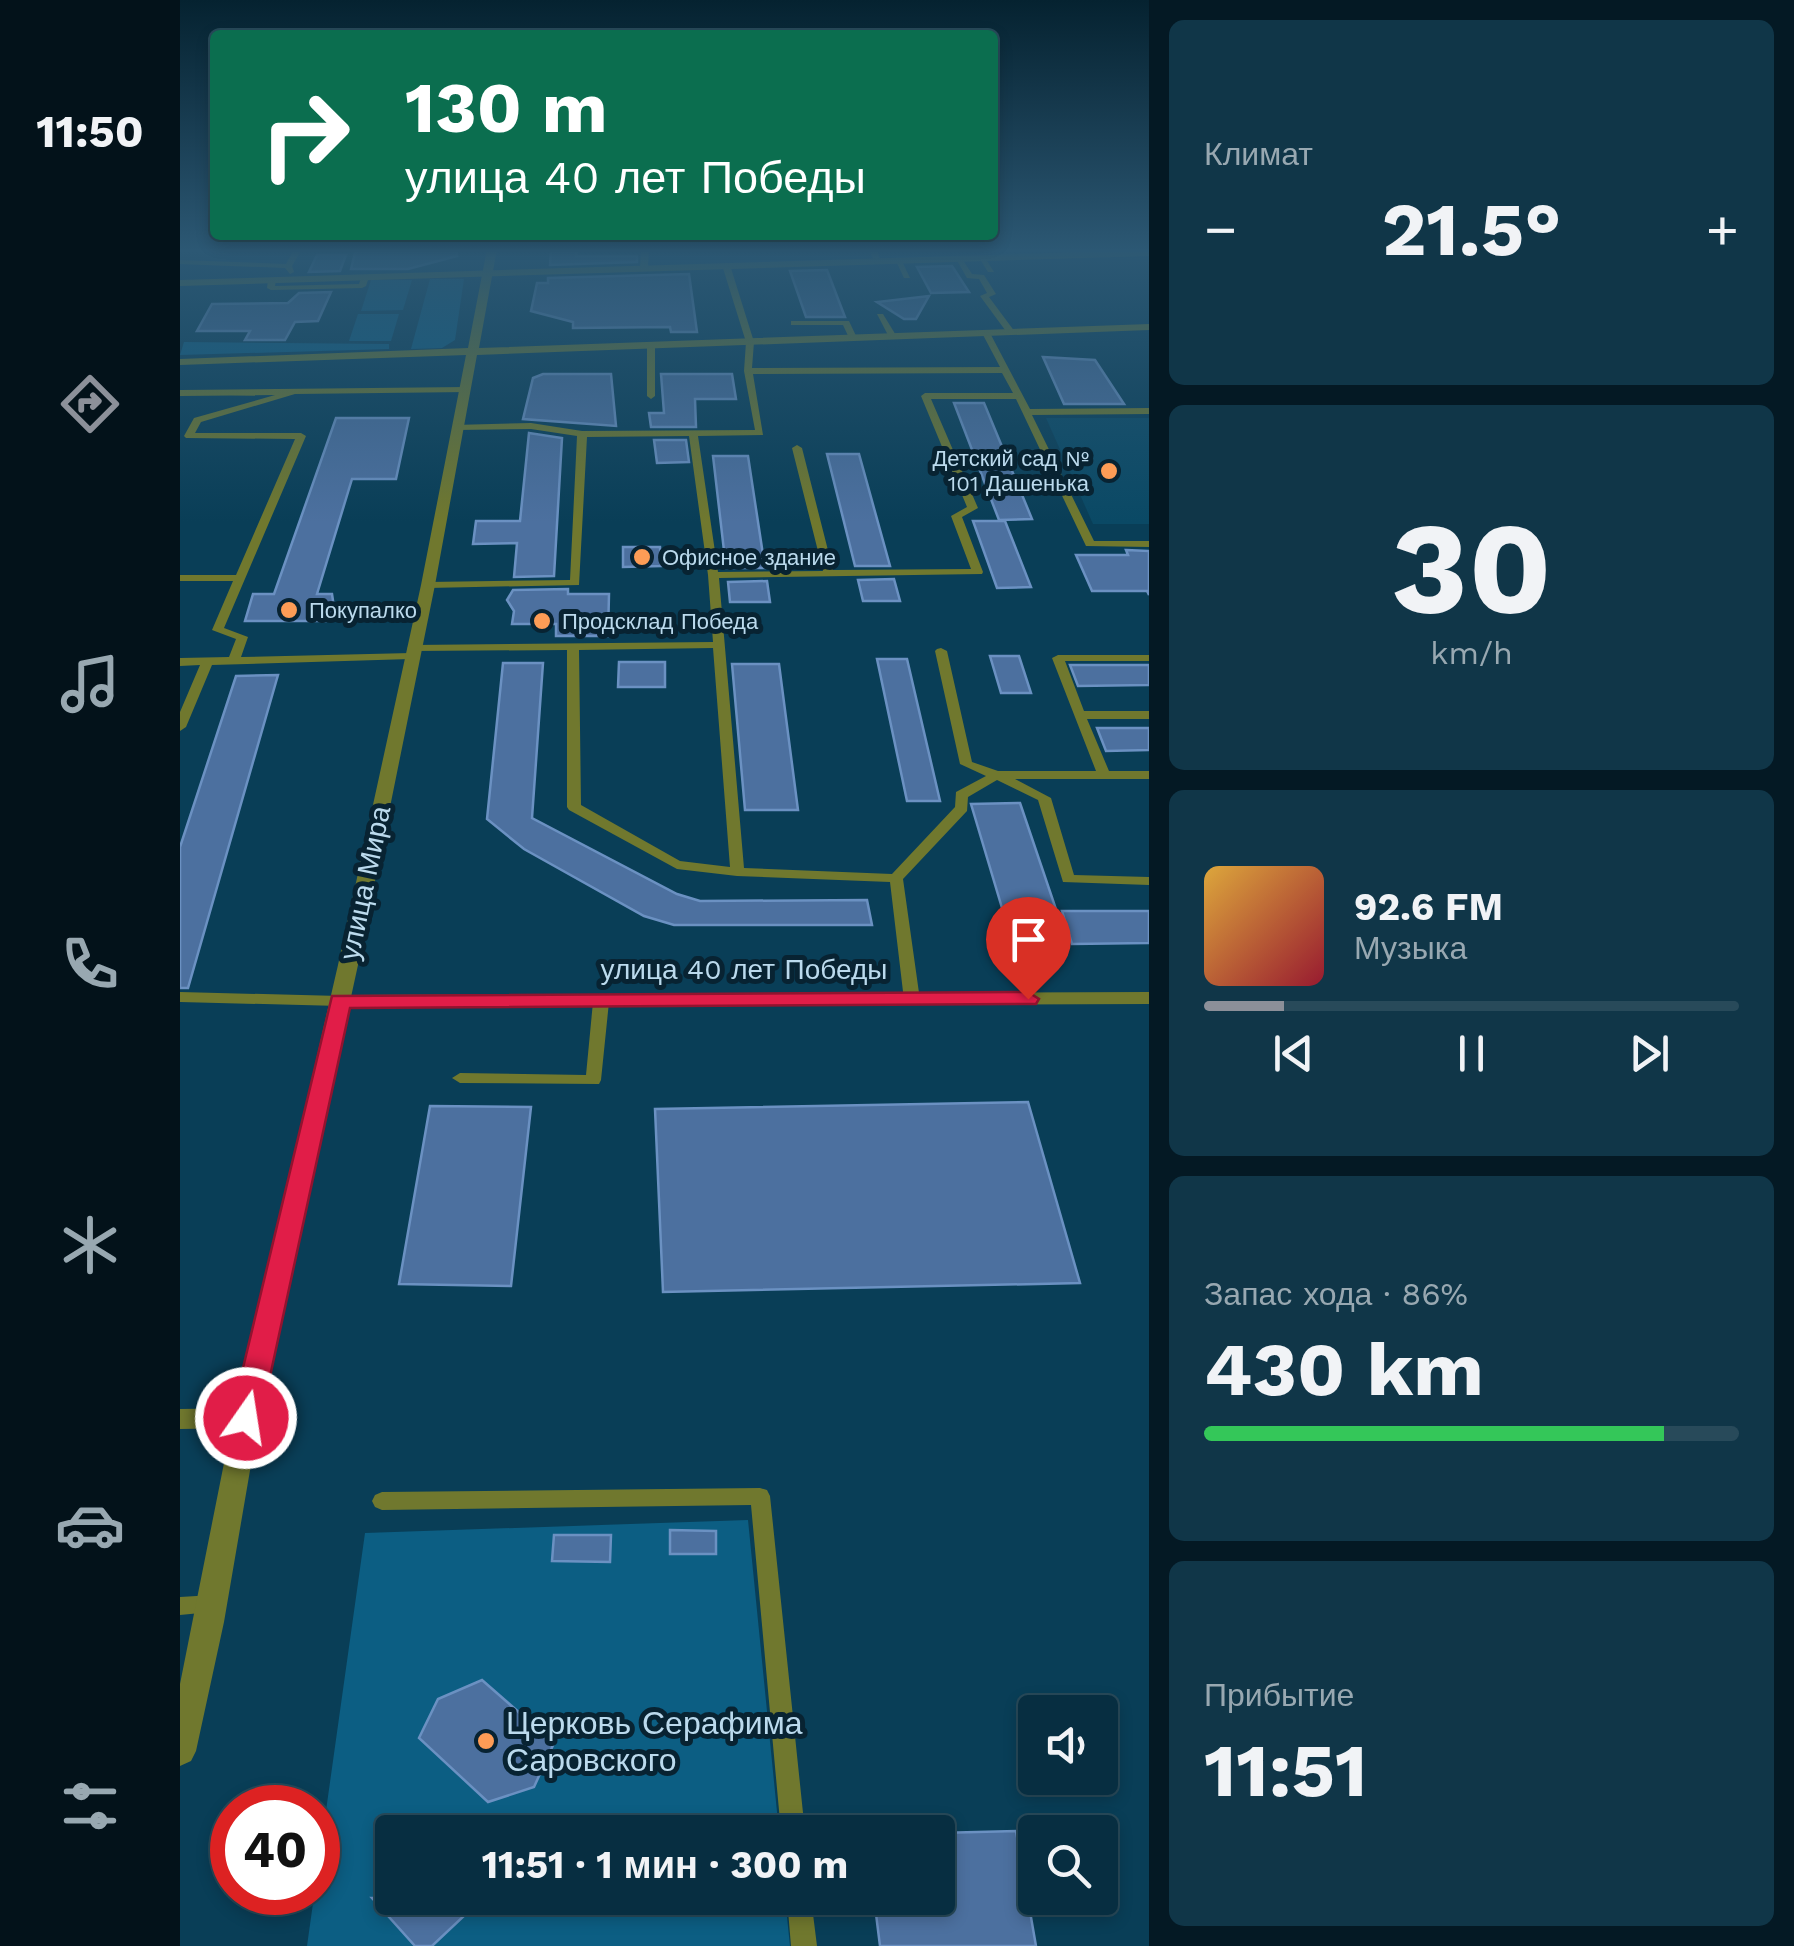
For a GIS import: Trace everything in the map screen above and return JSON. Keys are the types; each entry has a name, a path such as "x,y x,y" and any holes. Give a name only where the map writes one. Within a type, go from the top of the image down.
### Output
{"street":[{"name":"улица Мира","path":"180,1750 246,1418 340,1001 477,340"},
{"path":"180,362 806,340"},
{"name":"улица 40 лет Победы","path":"340,1001 1149,998"},
{"path":"180,1419 246,1418"}],"lane":[{"path":"989,340 1090,544 1149,544"},
{"path":"456,427 531,426 582,434 760,434 748,371 750,342"},
{"path":"652,346 652,396"},
{"path":"748,371 1004,370"},
{"path":"180,393 465,390"},
{"path":"180,454 197,420 294,392"},
{"path":"712,575 978,572 956,516 973,508 924,396 1020,396"},
{"path":"1028,412 1149,411"},
{"path":"428,585 575,583 582,434"},
{"path":"693,435 712,575 736,872"},
{"path":"189,436 301,436 218,630 242,636 235,658"},
{"path":"798,448 830,575"},
{"path":"180,578 241,578"},
{"path":"180,662 717,645"},
{"path":"573,647 574,807 677,865 736,872 896,878 962,808 962,795 997,775 1149,775"},
{"path":"941,652 966,764 1044,798 1068,879 1149,881"},
{"path":"1104,774 1058,658 1149,658"},
{"path":"180,727 207,662"},
{"path":"1080,714 1149,715"},
{"path":"896,878 912,1000"},
{"path":"180,997 340,1001"},
{"path":"460,1078 593,1080 602,1002"},
{"path":"382,1502 760,1496 790,1815"},
{"path":"180,1606 212,1604"},
{"path":"801,1915 804,1946"}],"shaded area":[{"path":"413,340 455,340 442,348 411,349"},
{"path":"184,342 389,344 389,349 180,355"},
{"name":"Детский сад № 101 Дашенька","path":"1046,418 1149,418 1149,524 1093,524"},
{"path":"748,1520 777,1815 375,1815 375,1915 787,1915 790,1946 307,1946 311,1915 340,1915 340,1785 330,1785 365,1533"}],"building":[{"path":"1043,357 1095,360 1124,404 1064,404"},
{"path":"543,374 611,374 616,426 523,419 533,378"},
{"path":"661,374 732,374 736,399 695,399 696,427 651,427 649,413 664,413"},
{"path":"954,403 984,403 1032,519 999,520"},
{"path":"336,418 409,418 396,479 352,479 317,594 332,594 335,614 328,614 326,621 245,621 253,594 274,594"},
{"path":"529,433 562,438 554,576 514,577 517,543 473,544 476,521 520,521"},
{"path":"654,440 686,440 689,462 657,463"},
{"path":"827,454 859,454 890,566 855,566"},
{"path":"713,456 748,456 765,568 726,568"},
{"path":"973,521 1005,521 1031,587 997,588"},
{"name":"Офисное здание","path":"623,547 660,547 661,566 623,567"},
{"path":"1126,550 1149,551 1149,595 1147,591 1092,591 1076,555 1128,555"},
{"path":"894,579 900,601 863,601 858,580"},
{"path":"767,581 770,602 730,602 728,582"},
{"path":"568,589 568,594 609,594 608,636 556,636 556,624 512,624 514,611 507,600 513,590"},
{"path":"990,656 1019,656 1031,693 1001,693"},
{"path":"877,659 907,659 940,801 907,801"},
{"path":"619,662 665,662 665,687 618,687"},
{"path":"503,663 543,663 532,818 677,894 700,901 867,900 872,925 674,925 644,916 524,849 487,819"},
{"path":"732,664 779,664 798,810 745,810"},
{"path":"1070,665 1149,665 1149,685 1078,686"},
{"path":"278,675 188,988 180,988 180,847 236,676"},
{"path":"1097,728 1149,728 1149,750 1106,751"},
{"path":"1020,803 1062,927 1008,928 971,804"},
{"path":"1062,911 1149,911 1149,943 1072,944"},
{"path":"1028,1102 1080,1283 663,1292 655,1109"},
{"path":"430,1106 531,1107 511,1286 399,1284"},
{"path":"670,1530 716,1531 716,1554 670,1554"},
{"path":"554,1535 611,1535 610,1562 552,1561"},
{"name":"Церковь Серафима Саровского","path":"482,1680 554,1743 534,1787 488,1802 419,1738 438,1699"},
{"path":"1016,1831 1018,1915 1031,1915 1036,1946 880,1946 876,1915 955,1915 955,1833"},
{"path":"387,1915 465,1915 432,1946 415,1946"}],"place":[{"name":"Детский сад № 101 Дашенька","path":"1109,471"},
{"name":"Офисное здание","path":"642,557"},
{"name":"Покупалко","path":"289,610"},
{"name":"Продсклад Победа","path":"542,621"},
{"name":"Церковь Серафима Саровского","path":"486,1741"}],"route":[{"path":"246,1418 340,1001 1028,999"}]}
